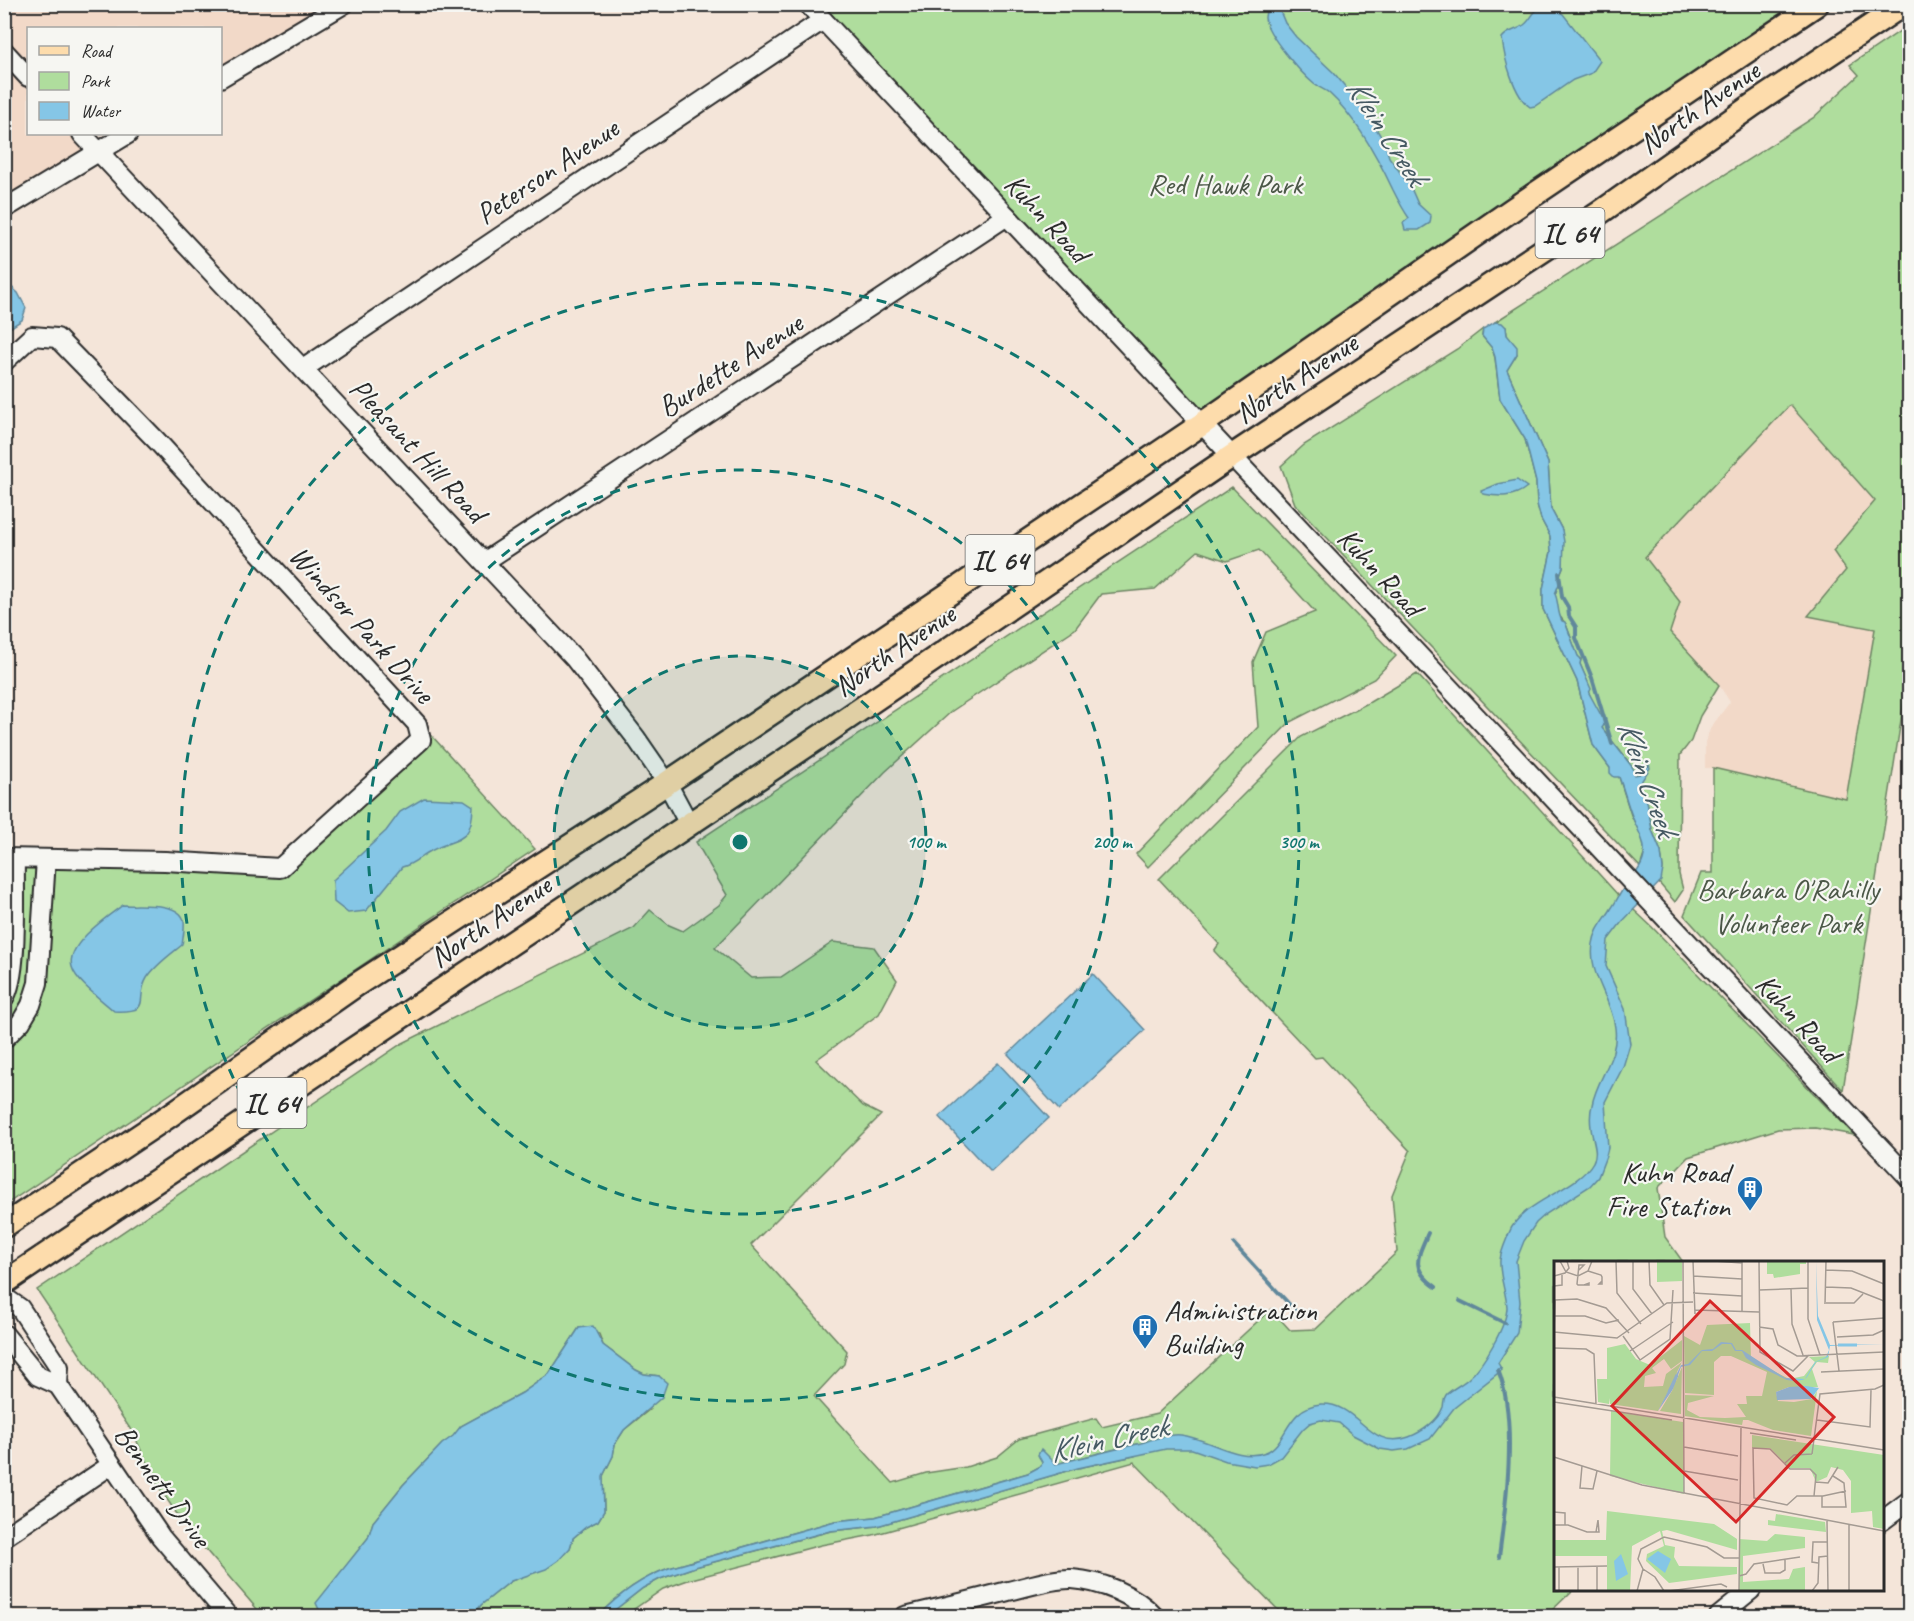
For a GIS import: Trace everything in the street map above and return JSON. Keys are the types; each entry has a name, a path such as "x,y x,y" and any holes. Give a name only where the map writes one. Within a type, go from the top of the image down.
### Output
{"main road":[{"name":"North Avenue","path":"4,1226 169,1116 356,985 667,783 1202,424 1513,209 1817,4"},
{"name":"North Avenue","path":"4,1283 840,723 1232,456 1598,214 1754,104 1904,4"}],"street":[{"path":"222,77 344,4"},
{"name":"Kuhn Road","path":"808,4 1910,1179"},
{"name":"Peterson Avenue","path":"303,369 823,20"},
{"path":"4,51 27,76"},
{"name":"Pleasant Hill Road","path":"83,135 574,658 636,738 667,783 689,824"},
{"path":"4,209 126,135"},
{"name":"Burdette Avenue","path":"484,562 1007,216"},
{"name":"Windsor Park Drive","path":"4,362 32,336 57,338 157,441 410,716 417,724 421,740 280,868 165,861 10,859 13,972 9,991 4,998"},
{"path":"4,1039 21,1022 31,1005 38,983 46,859"},
{"name":"Bennett Drive","path":"4,1297 20,1308 59,1367 58,1385"},
{"name":"Bennett Drive","path":"4,1334 38,1376 58,1385 160,1537 228,1617"},
{"path":"4,1537 111,1465"},
{"path":"1884,1520 1910,1500"},
{"path":"906,1617 1030,1586 1071,1579 1104,1586 1121,1593 1137,1602 1154,1617"},
{"path":"1719,1617 1750,1591"}],"shaded area":[{"path":"334,5 222,70 222,27 27,27 27,67 5,43 5,6"},
{"path":"4,58 27,83 27,135 77,135 92,150 4,202"},
{"path":"1790,405 1875,502 1833,550 1846,570 1809,615 1875,629 1846,799 1705,768 1705,742 1711,727 1730,702 1719,685 1670,632 1645,557"}],"green space":[{"name":"Red Hawk Park","path":"809,5 1811,5 1200,417"},
{"name":"Barbara O'Rahilly Volunteer Park","path":"1909,25 1909,669 1843,1090 1684,915 1701,873 1713,873 1713,768 1846,799 1875,629 1808,616 1846,570 1833,551 1875,501 1790,405 1645,557 1680,602 1670,632 1719,685 1700,716 1691,741 1680,755 1679,874 1683,890 1675,902 1659,883 1663,869 1661,852 1652,830 1647,801 1639,785 1648,766 1640,774 1635,775 1628,761 1602,728 1580,664 1581,659 1578,657 1566,624 1558,614 1555,594 1563,567 1562,530 1551,509 1548,463 1507,370 1517,354 1507,335 1506,327 1495,322 1813,118 1859,75 1850,65"},
{"path":"1483,329 1482,336 1492,348 1495,358 1500,399 1525,439 1536,482 1537,504 1541,519 1550,536 1551,552 1543,589 1543,609 1577,681 1593,745 1619,777 1631,815 1642,837 1645,852 1640,867 1295,504 1281,466 1304,445 1457,349"},
{"path":"1232,487 1396,656 1374,679 1290,722 1148,867 1136,854 1258,727 1253,662 1266,632 1315,612 1259,550 1227,561 1198,551 1155,589 1101,594 1075,629 952,711 885,772 715,948 751,978 781,977 833,942 874,947 897,980 879,1014 816,1060 863,1106 881,1115 751,1245 847,1351 844,1364 814,1396 893,1483 926,1473 966,1467 997,1457 1019,1439 1096,1418 1102,1427 1157,1414 1271,1309 1290,1330 1316,1329 1397,1252 1392,1195 1410,1151 1322,1057 1315,1058 1214,951 1219,944 1159,879 1301,737 1370,702 1417,674 1618,895 1652,927 1854,1135 1815,1128 1778,1129 1688,1157 1658,1188 1665,1237 1682,1261 1554,1261 1554,1591 1572,1591 1546,1616 1284,1616 1134,1462 873,1535 821,1545 688,1580 663,1589 624,1616 607,1616 643,1588 660,1579 695,1567 831,1531 877,1526 1078,1468 1135,1456 1136,1444 1056,1464 1050,1459 1040,1458 1043,1462 1041,1466 1028,1473 875,1517 835,1521 669,1568 630,1588 598,1616 473,1616 481,1605 511,1581 526,1575 570,1548 573,1538 598,1521 604,1511 603,1476 613,1456 615,1444 624,1430 650,1409 659,1376 644,1374 636,1370 603,1345 599,1334 579,1328 549,1374 522,1393 461,1426 454,1436 442,1444 403,1485 373,1522 368,1538 317,1603 322,1616 263,1616 185,1526 158,1486 133,1433 37,1290 401,1044 634,928 650,910 669,925 683,931 719,905 727,895 696,842"},
{"path":"432,736 535,849 5,1205 5,864 284,872"}],"water":[{"path":"1269,4 1284,5 1280,11 1285,23 1296,37 1334,73 1366,112 1385,143 1389,157 1410,186 1418,204 1431,216 1430,223 1419,230 1405,230 1403,223 1409,218 1366,139 1340,104 1328,92 1308,79 1278,43 1265,18"},
{"path":"1541,6 1555,9 1563,14 1600,61 1592,73 1573,80 1535,106 1530,107 1524,102 1515,86 1505,56 1502,38 1524,25"},
{"path":"5,281 18,293 26,308 22,320 5,331"},
{"path":"1495,322 1502,323 1506,327 1507,335 1517,347 1517,354 1507,370 1548,463 1551,509 1562,530 1564,542 1563,567 1555,594 1559,614 1565,622 1581,659 1580,664 1591,689 1589,693 1602,717 1604,725 1602,728 1633,768 1635,775 1640,774 1649,765 1650,768 1639,785 1647,801 1652,830 1661,852 1663,869 1661,881 1608,940 1606,966 1625,1009 1630,1044 1623,1067 1605,1102 1608,1148 1606,1156 1598,1177 1590,1186 1546,1214 1536,1223 1524,1241 1516,1261 1520,1302 1517,1333 1498,1363 1502,1370 1454,1408 1430,1439 1408,1449 1394,1451 1380,1449 1353,1435 1339,1423 1321,1420 1310,1423 1281,1457 1268,1464 1255,1466 1226,1461 1192,1449 1166,1449 1078,1468 877,1526 830,1531 695,1567 660,1579 643,1588 607,1616 598,1616 630,1588 669,1568 835,1521 875,1517 1028,1473 1041,1466 1042,1462 1038,1455 1041,1449 1056,1464 1161,1437 1181,1435 1234,1452 1256,1455 1273,1448 1294,1418 1301,1412 1321,1404 1334,1405 1345,1410 1373,1433 1383,1438 1395,1440 1409,1437 1433,1421 1441,1412 1446,1395 1466,1380 1481,1364 1499,1334 1506,1315 1507,1307 1500,1260 1509,1233 1525,1212 1575,1181 1595,1158 1591,1110 1598,1085 1614,1049 1615,1028 1610,1007 1594,966 1593,944 1598,929 1623,889 1640,868 1644,854 1641,837 1619,777 1614,777 1610,773 1610,768 1593,745 1577,681 1543,609 1543,589 1551,552 1550,536 1541,519 1537,504 1536,482 1525,439 1500,399 1495,357 1492,348 1482,336 1483,329"},
{"path":"1517,480 1527,487 1512,495 1489,495 1481,491 1498,484"},
{"path":"424,798 464,800 473,806 469,828 460,838 402,867 366,911 348,913 334,902 333,880 386,831 400,812"},
{"path":"123,905 158,906 175,910 184,921 184,930 182,945 159,964 147,978 139,1007 135,1010 114,1011 74,973 72,958 75,950 89,932"},
{"path":"1093,974 1145,1030 1059,1110 1008,1054"},
{"path":"998,1063 1049,1118 991,1172 939,1117"},
{"path":"593,1326 603,1345 636,1370 644,1374 659,1376 667,1383 662,1397 624,1430 615,1444 613,1456 603,1476 604,1511 598,1521 573,1538 570,1548 559,1560 546,1569 511,1581 481,1605 473,1616 322,1616 316,1603 368,1538 373,1522 403,1485 461,1426 522,1393 549,1374 579,1328"}],"waterway":[{"name":"Klein Creek","path":"1559,573 1562,597 1576,627 1576,638 1592,678 1612,744"},
{"path":"1428,1233 1418,1263 1422,1274 1436,1287"},
{"path":"1234,1244 1301,1317"},
{"path":"1460,1301 1505,1323"},
{"path":"1498,1370 1508,1413 1509,1437 1505,1513 1499,1557"}],"place":[{"name":"Kuhn Road Fire Station","path":"1750,1212"},
{"name":"Administration Building","path":"1145,1350"}]}
